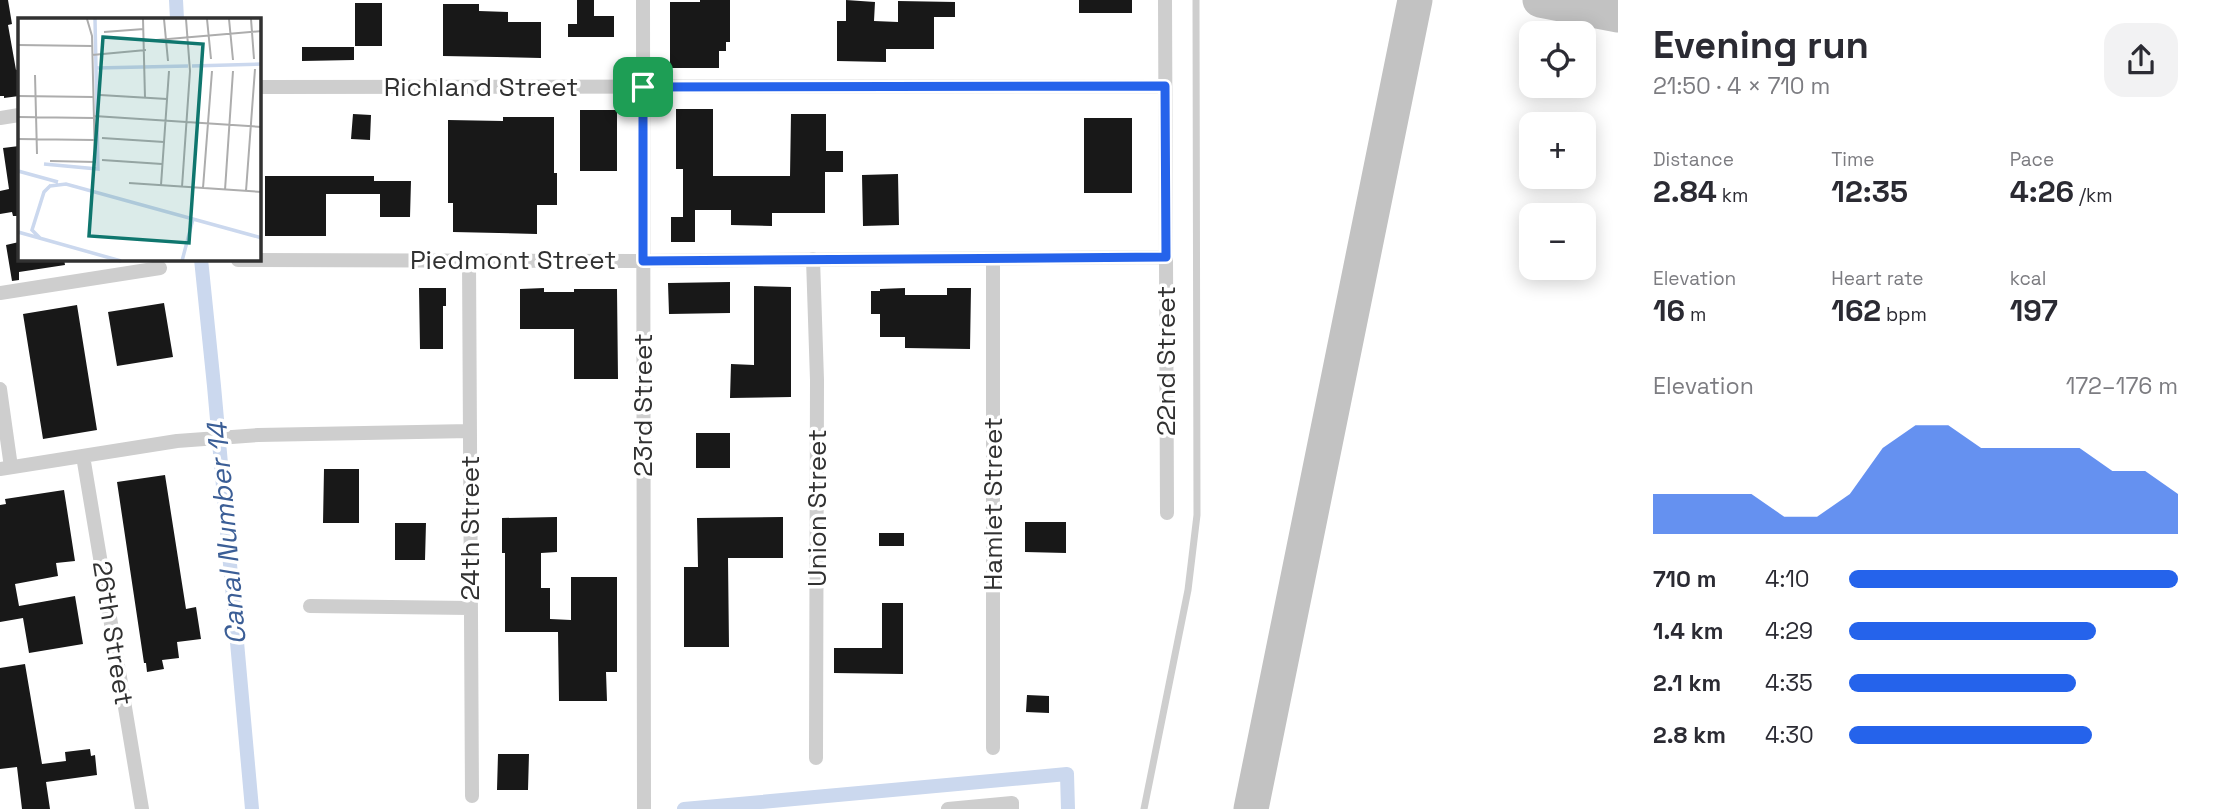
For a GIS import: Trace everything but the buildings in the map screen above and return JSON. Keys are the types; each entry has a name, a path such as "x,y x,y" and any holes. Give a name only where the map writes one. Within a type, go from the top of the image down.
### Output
{"street":[{"name":"23rd Street","path":"643,0 644,809"},
{"name":"22nd Street","path":"1165,0 1167,513"},
{"name":"Richland Street","path":"261,87 1165,86"},
{"path":"0,118 18,115"},
{"name":"Piedmont Street","path":"261,260 643,261 1166,257"},
{"name":"Union Street","path":"813,259 817,380 816,758"},
{"name":"Hamlet Street","path":"993,259 993,748"},
{"name":"24th Street","path":"469,260 472,796"},
{"path":"0,293 160,268"},
{"path":"0,389 5,468 177,441 258,435 470,431"},
{"name":"26th Street","path":"83,456 142,809"},
{"path":"310,606 470,608"},
{"path":"948,809 1012,806"}],"lane":[{"path":"1144,809 1188,590 1197,514 1196,0"}],"waterway":[{"name":"Canal Number 14","path":"176,0 177,18"},
{"name":"Canal Number 14","path":"201,261 252,809"},
{"path":"684,809 1067,774 1068,809"}],"taxiway":[{"path":"1251,809 1415,0"},
{"path":"1540,0 1618,15"}],"route":[{"path":"1165,86 1166,257 643,261 643,87 1165,86"}]}
